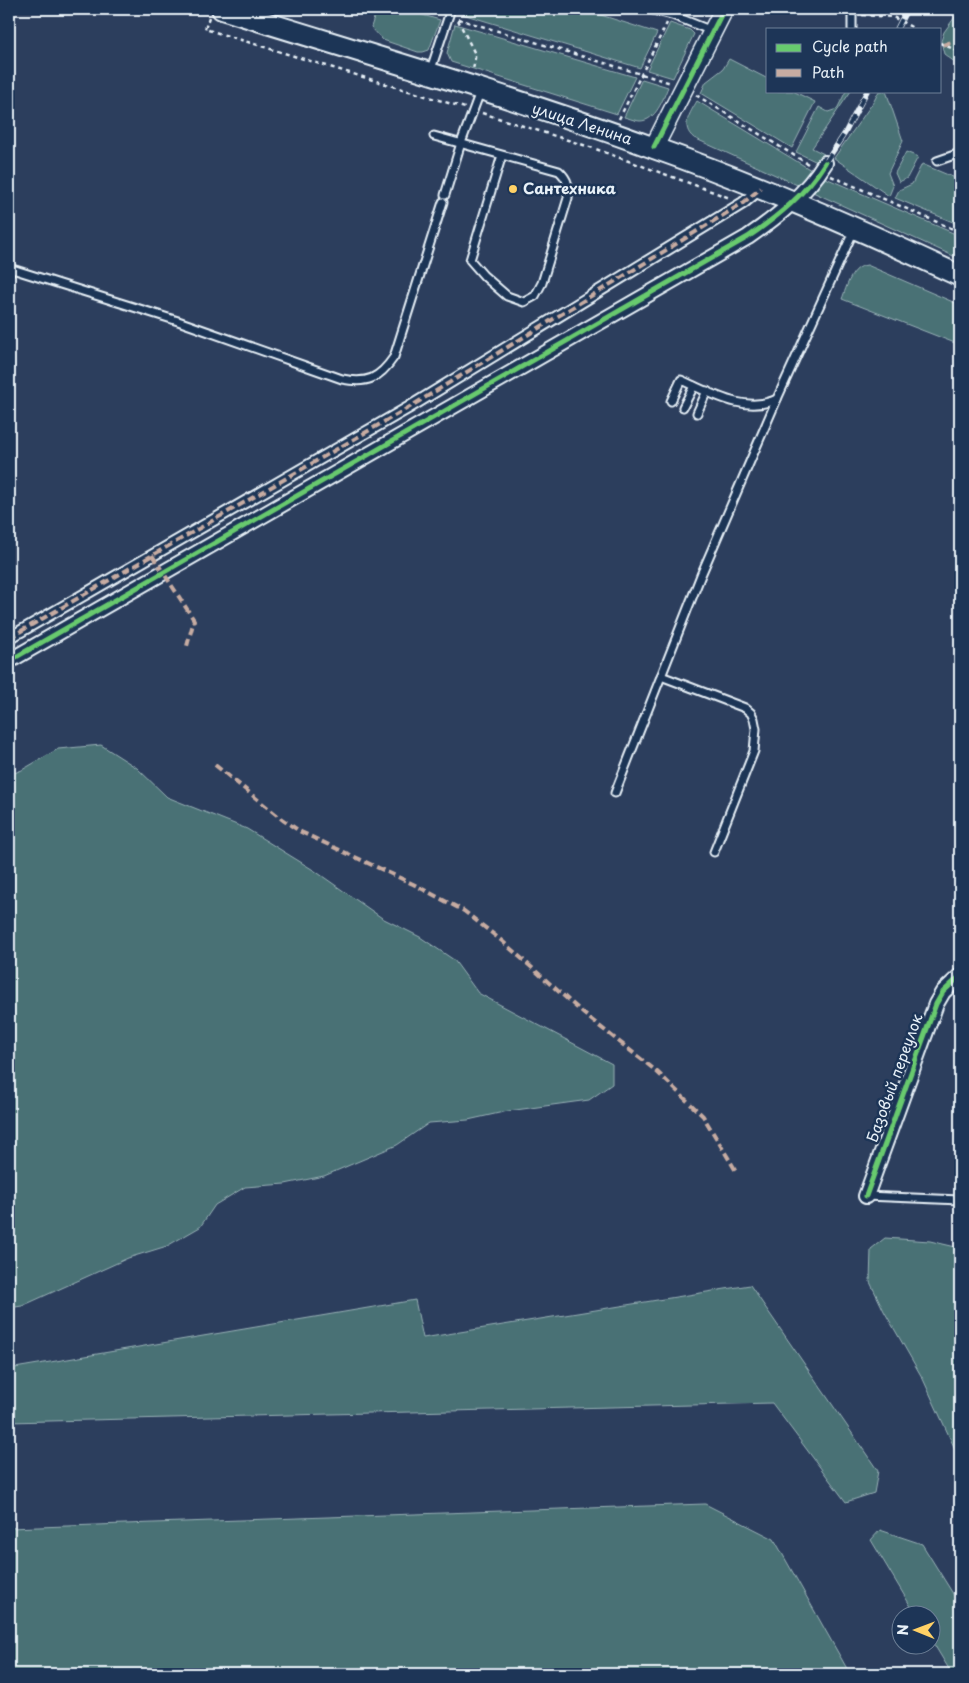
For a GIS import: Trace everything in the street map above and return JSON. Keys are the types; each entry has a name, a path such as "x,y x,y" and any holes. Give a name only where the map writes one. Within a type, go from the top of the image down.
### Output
{"main road":[{"name":"улица Ленина","path":"222,9 654,147 794,201 960,276"}],"street":[{"path":"654,147 724,9"},
{"path":"9,661 728,248 765,225 794,201 823,167"},
{"path":"9,638 408,408 727,213 761,188"},
{"name":"Базовый переулок","path":"866,1196 936,1004 943,992 960,976"}],"lane":[{"path":"429,74 451,9"},
{"path":"649,9 672,14 713,31"},
{"path":"852,28 853,12"},
{"path":"9,268 178,321 342,378 355,382 365,381 379,375 394,357 461,143 474,88"},
{"path":"434,136 461,143 558,171 565,176 569,186 568,198 542,283 535,296 524,302 507,296 484,276 470,260 502,155"},
{"path":"937,161 960,153"},
{"path":"615,793 700,576 855,227"},
{"path":"671,401 681,380 724,398 749,405 767,404 777,399"},
{"path":"683,407 694,386"},
{"path":"697,413 707,391"},
{"path":"661,676 745,708 754,719 756,729 754,750 714,852"},
{"path":"866,1196 960,1200"}],"path":[{"path":"423,9 449,17"},
{"path":"853,12 894,17 913,28"},
{"path":"604,152 672,14"},
{"path":"461,107 474,88 476,58 458,19 684,88 823,167 960,232"},
{"path":"942,45 960,52"}],"green space":[{"path":"377,9 402,9 440,20 429,50 418,52 383,40 371,27"},
{"path":"460,9 582,9 657,33 640,68 459,13"},
{"path":"960,10 960,75 956,63 944,54 942,38 944,32"},
{"path":"670,23 690,30 694,34 673,78 647,70"},
{"path":"455,24 635,77 617,114 451,62 447,53"},
{"path":"729,59 766,78 766,92 795,92 815,102 792,148 701,93 706,82 723,69"},
{"path":"642,79 668,87 655,113 646,120 638,121 624,117"},
{"path":"846,92 850,92 812,148 824,154 817,162 796,152 819,107 828,112 837,109"},
{"path":"878,92 886,92 903,141 888,173 893,186 889,196 834,158"},
{"path":"697,101 821,176 960,236 960,259 694,138 690,134 687,125 689,115"},
{"path":"906,152 918,157 907,178 899,182 895,173"},
{"path":"922,164 960,180 960,225 895,198 899,190 912,184"},
{"path":"867,265 960,305 960,345 842,299 853,273"},
{"path":"101,745 137,768 167,797 247,829 315,871 382,918 420,937 454,960 478,993 612,1064 612,1084 589,1100 508,1111 468,1120 429,1123 397,1145 324,1176 285,1184 245,1187 215,1205 200,1227 167,1246 128,1258 22,1306 9,1308 9,775 22,770 58,749"},
{"path":"885,1238 930,1241 960,1248 960,1452 955,1449 923,1379 884,1311 870,1282 871,1249"},
{"path":"750,1285 878,1471 874,1493 846,1502 772,1403 9,1422 9,1369 415,1300 423,1338"},
{"path":"705,1504 774,1539 850,1674 9,1674 9,1528"},
{"path":"880,1530 922,1544 960,1605 960,1674 952,1674 941,1656 942,1606 911,1606 871,1540"}],"railway":[{"path":"898,28 907,9"},
{"path":"825,163 845,133 866,92"}],"marked path":[{"path":"943,45 960,39"},
{"path":"9,638 408,408 743,203 761,188"},
{"path":"152,555 194,620 187,646"},
{"path":"215,765 283,820 301,832 413,884 464,911 502,941 584,1014 655,1070 703,1116 736,1171"}],"cycle path":[{"path":"654,147 724,9"},
{"path":"9,661 748,237 800,195 825,163"},
{"path":"866,1196 936,1004 943,992 960,976"}],"place":[{"name":"Сантехника","path":"513,189"}]}
